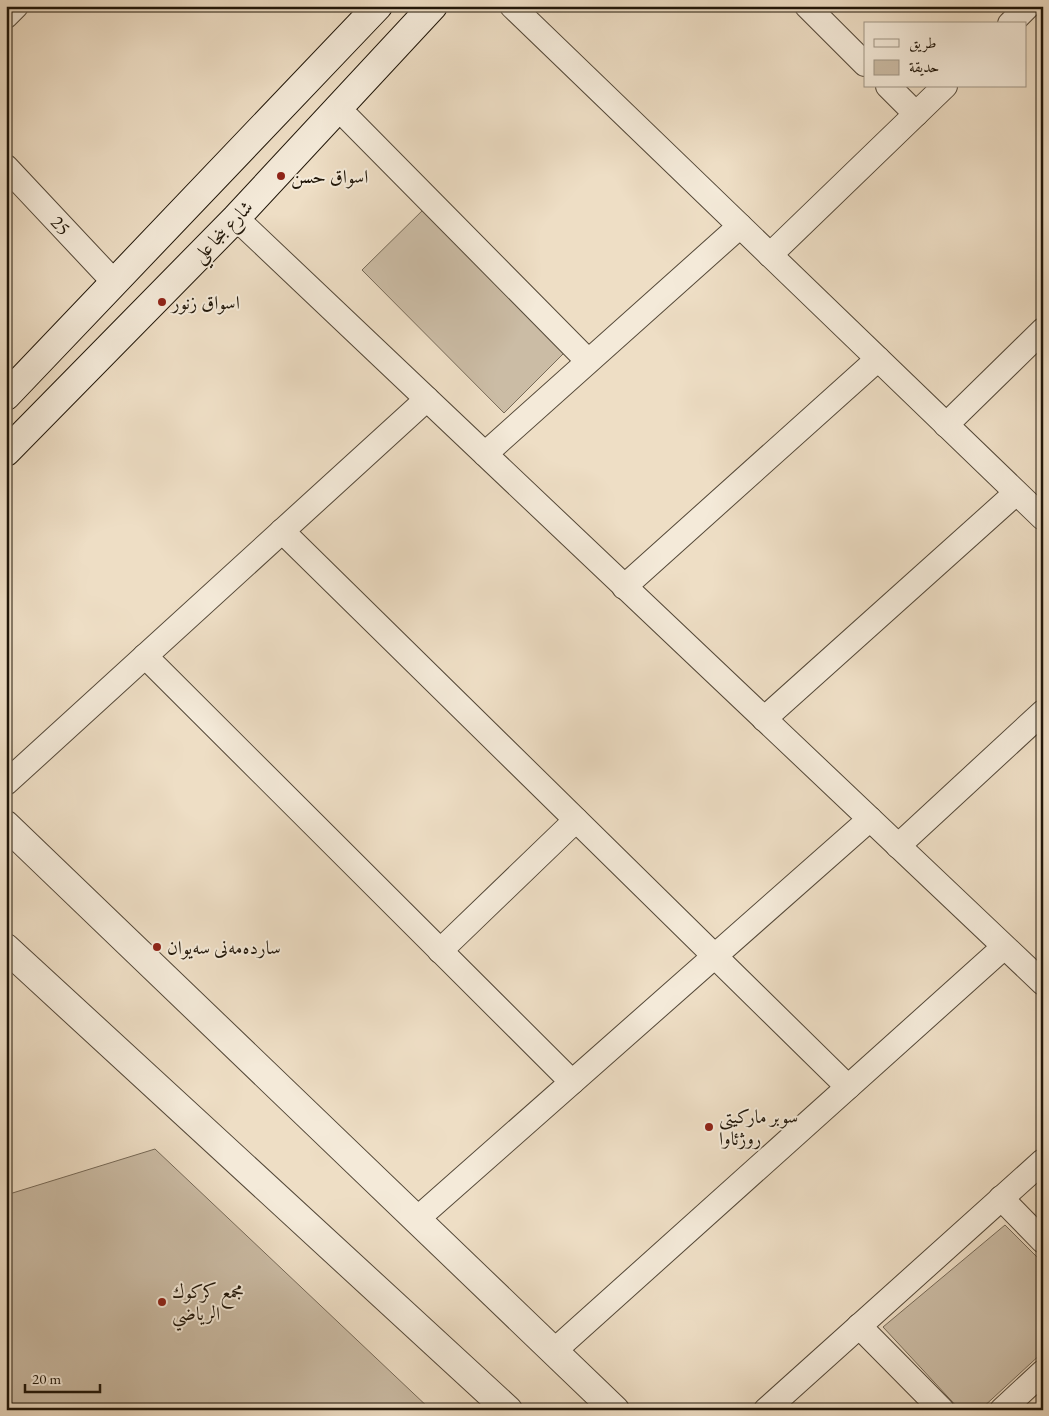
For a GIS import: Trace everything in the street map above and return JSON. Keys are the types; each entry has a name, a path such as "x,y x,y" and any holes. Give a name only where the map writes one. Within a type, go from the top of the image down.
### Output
{"street":[{"path":"6,16 16,6"},
{"path":"6,396 378,6"},
{"name":"شارع بنجا علي","path":"6,452 236,218 432,6"},
{"path":"512,6 1043,518"},
{"path":"806,6 864,63"},
{"path":"1012,22 1028,6"},
{"path":"890,88 916,114"},
{"path":"770,255 943,88"},
{"path":"337,107 588,361"},
{"name":"25","path":"6,167 115,283"},
{"path":"236,218 1004,947 1041,978"},
{"path":"485,454 740,226"},
{"path":"946,425 1043,330"},
{"path":"624,587 878,359"},
{"path":"6,783 427,399"},
{"path":"764,719 1016,492"},
{"path":"282,532 848,1087"},
{"path":"145,656 572,1082"},
{"path":"898,846 1043,712"},
{"path":"417,1219 870,819"},
{"path":"440,950 576,820"},
{"path":"6,825 615,1410"},
{"path":"554,1351 1004,947"},
{"path":"6,948 508,1410"},
{"path":"766,1410 1043,1161"},
{"path":"1001,1198 1043,1241"},
{"path":"859,1326 942,1410"},
{"path":"1002,1410 1043,1372"}],"green space":[{"path":"428,205 570,347 504,413 362,270"},
{"name":"مجمع كركوك الرياضي","path":"155,1149 431,1410 6,1410 6,1195"},
{"path":"1005,1225 1043,1263 1043,1352 980,1410 960,1410 883,1327"}],"place":[{"name":"اسواق حسن","path":"281,176"},
{"name":"اسواق زنور","path":"162,302"},
{"name":"ساردەمەنی سەیوان","path":"157,947"},
{"name":"سوبر ماركيتى روژئاوا","path":"709,1127"},
{"name":"مجمع كركوك الرياضي","path":"162,1302"}]}
